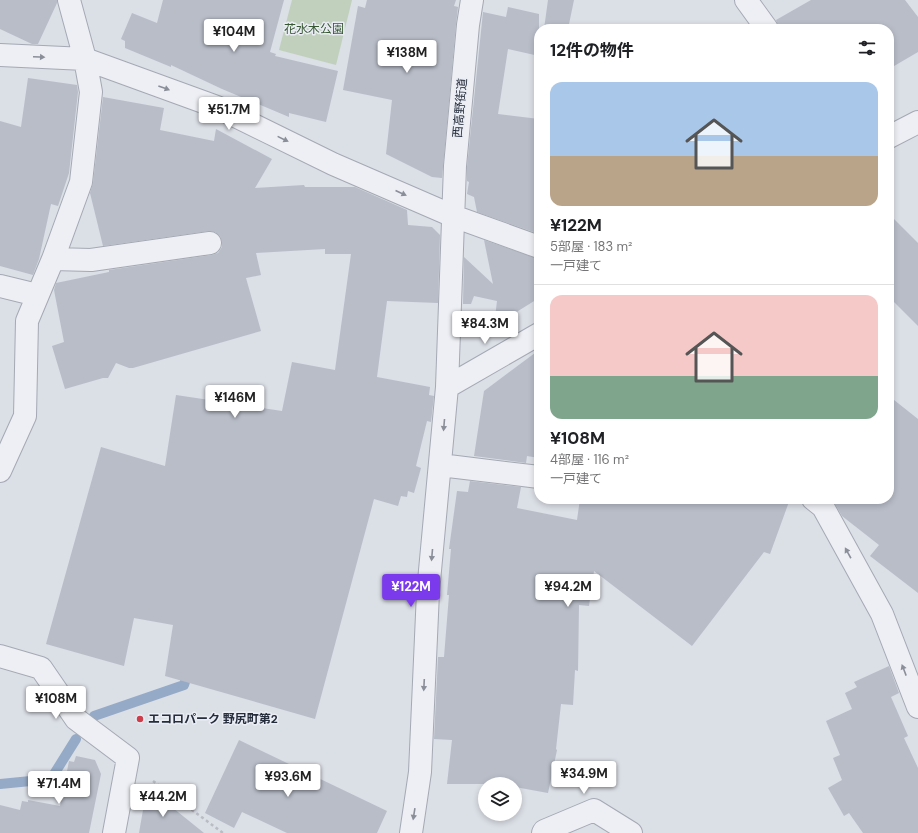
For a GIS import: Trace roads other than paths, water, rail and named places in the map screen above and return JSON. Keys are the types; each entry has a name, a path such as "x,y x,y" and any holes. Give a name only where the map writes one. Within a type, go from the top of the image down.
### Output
{"street":[{"path":"0,472 25,416 27,321 53,259 81,182 91,92 85,59 69,0"},
{"name":"西高野街道","path":"411,833 420,772 428,592 448,387 455,166 468,25 472,0"},
{"path":"746,0 763,24"},
{"path":"0,55 85,59 217,107 334,164 453,216 534,245"},
{"path":"894,134 918,122"},
{"path":"53,259 91,260 210,243"},
{"path":"0,286 37,295"},
{"path":"448,387 534,337"},
{"path":"440,465 534,475"},
{"path":"820,504 823,507 882,614 918,707"},
{"path":"0,656 41,668 76,719 128,758 114,833"},
{"path":"543,833 544,831 594,810 631,833"}],"waterway":[{"path":"94,716 184,685 189,669"},
{"path":"0,784 51,779 76,739"}],"place":[{"name":"エコロパーク 野尻町第2","path":"140,719"}],"park label":[{"name":"花水木公園","path":"314,29"}]}
